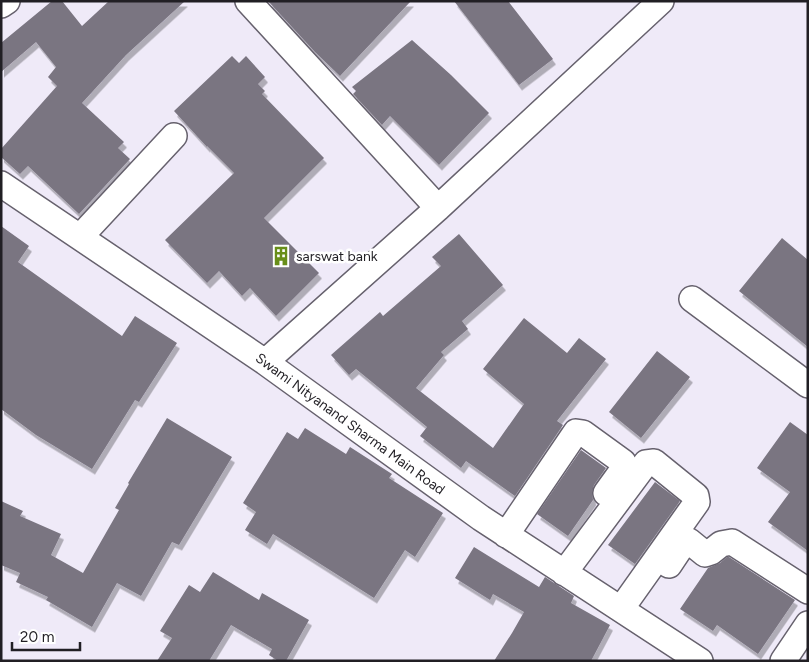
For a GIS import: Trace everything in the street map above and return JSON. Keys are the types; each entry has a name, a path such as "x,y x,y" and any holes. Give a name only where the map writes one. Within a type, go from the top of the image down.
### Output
{"street":[{"path":"1,5 7,1"},
{"path":"248,1 438,208"},
{"path":"265,362 438,208 661,1"},
{"path":"80,237 174,136"},
{"name":"Swami Nityanand Sharma Main Road","path":"1,184 265,362 480,518 700,661"},
{"path":"692,299 808,385"},
{"path":"506,535 576,432 583,433 624,462 624,468 559,569"},
{"path":"559,569 646,463 654,462 696,496 697,502 627,614"},
{"path":"627,614 683,544 689,542 705,554 721,544 732,542 808,591"},
{"path":"782,661 808,624"}],"building":[{"path":"52,1 62,1 82,26 109,1 185,1 126,55 82,103 124,142 118,148 130,159 79,214 28,166 20,174 1,157 1,149 57,86 48,77 56,67 36,42 1,72 1,43"},
{"path":"268,1 411,1 340,76"},
{"path":"454,1 508,1 553,59 519,85"},
{"path":"412,40 489,113 439,165 390,116 382,125 353,94 356,91 352,87"},
{"path":"232,56 239,63 246,56 265,77 258,84 265,91 262,94 324,158 264,218 319,273 276,316 250,288 242,296 219,271 207,283 165,240 234,173 174,111"},
{"path":"1,226 29,246 18,262 122,336 135,316 177,343 139,402 135,400 92,469 36,435 1,409"},
{"path":"459,234 503,285 462,321 468,329 441,352 444,355 416,388 493,448 524,404 483,369 524,318 567,353 579,338 606,359 557,421 563,425 515,496 466,461 461,468 420,436 427,427 356,369 349,375 331,355 380,312 383,316 441,266 432,257"},
{"path":"782,238 808,260 808,347 739,291"},
{"path":"657,351 690,377 641,438 609,412"},
{"path":"167,418 232,457 179,545 172,542 141,596 117,583 92,627 46,600 48,597 16,582 20,573 1,565 1,501 23,511 20,516 61,534 51,555 83,573 119,510 115,508 128,483"},
{"path":"790,422 808,435 808,551 768,522 790,492 757,468"},
{"path":"305,428 346,454 350,447 392,474 389,478 443,513 415,557 405,550 374,598 273,534 267,544 245,530 256,512 243,503 287,432 298,439"},
{"path":"581,450 606,468 594,485 592,492 593,500 568,536 537,514"},
{"path":"655,482 680,501 635,564 608,545"},
{"path":"474,547 539,587 545,577 574,596 571,603 610,625 591,661 494,661 524,612 493,594 490,600 455,578"},
{"path":"727,557 795,600 758,654 717,625 713,631 680,609 708,568 720,563"},
{"path":"213,572 259,600 262,593 309,620 286,661 278,661 269,655 272,649 231,625 209,661 157,661 172,638 160,631 189,585 200,592"}],"place":[{"name":"sarswat bank","path":"281,256"}]}
